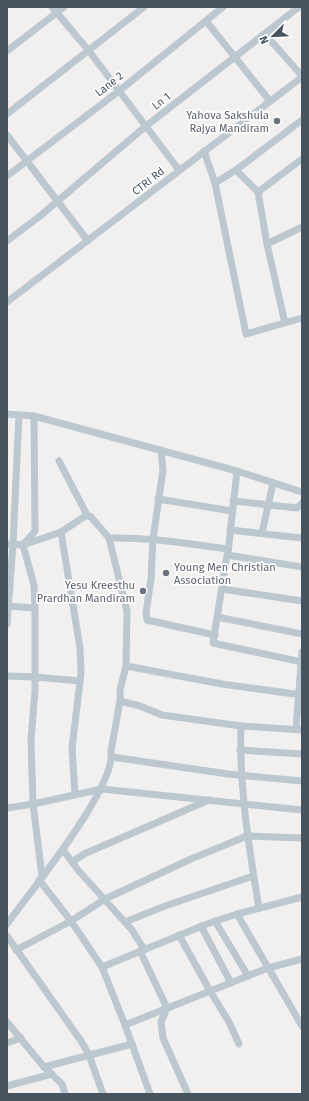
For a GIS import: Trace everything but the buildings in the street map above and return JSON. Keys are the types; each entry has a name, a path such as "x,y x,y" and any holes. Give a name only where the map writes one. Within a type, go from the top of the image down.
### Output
{"street":[{"path":"7,51 54,10 64,7"},
{"path":"7,114 144,7"},
{"name":"Lane 2","path":"7,176 119,91 223,7"},
{"name":"Ln 1","path":"7,240 40,216 146,126 299,7"},
{"path":"54,10 89,51 179,170"},
{"path":"206,21 269,100"},
{"path":"265,34 302,76"},
{"name":"CTRI Rd","path":"7,302 302,76"},
{"path":"214,183 236,170 302,120"},
{"path":"7,135 88,241"},
{"path":"204,151 214,183 246,334 302,318"},
{"path":"258,192 302,159"},
{"path":"236,170 258,192 286,323"},
{"path":"268,244 302,227"},
{"path":"7,414 34,416 302,490"},
{"path":"7,624 10,544 19,415"},
{"path":"23,545 35,531 34,416"},
{"path":"161,450 163,470 153,539 151,579 146,613 147,620 214,635"},
{"path":"7,924 63,850 102,789 112,758 111,751 120,701 120,690 126,666 127,611 109,538 87,514 59,461"},
{"path":"237,471 228,552 213,643 301,662"},
{"path":"262,533 273,483"},
{"path":"158,499 232,511"},
{"path":"233,501 296,508 302,503"},
{"path":"10,544 23,545 61,532 87,514"},
{"path":"230,530 302,538"},
{"path":"61,532 80,648 80,681 72,748 75,794"},
{"path":"109,538 153,539 302,567"},
{"path":"23,545 34,585 35,678 31,740 33,804 41,878 102,967 150,1094"},
{"path":"222,589 302,601"},
{"path":"8,607 35,608"},
{"path":"217,617 302,634"},
{"path":"120,701 140,706 162,715 241,726 299,729 302,652"},
{"path":"126,666 222,684 301,695"},
{"path":"7,676 80,681"},
{"path":"241,726 240,750 243,804 259,908"},
{"path":"240,750 302,754"},
{"path":"112,758 242,776 302,781"},
{"path":"7,808 102,789 302,810"},
{"path":"72,862 84,854 209,800"},
{"path":"16,950 71,921 106,899 190,859 247,836 302,838"},
{"path":"63,850 132,930 167,1008 161,1022 163,1038 188,1094"},
{"path":"125,922 165,906 254,876"},
{"path":"102,967 214,921 302,897"},
{"path":"237,914 302,1026"},
{"path":"214,921 248,976"},
{"path":"201,926 231,983"},
{"path":"179,935 229,1022 239,1044"},
{"path":"7,936 72,1027 89,1055 103,1094"},
{"path":"125,1025 268,968 302,959"},
{"path":"7,1022 44,1067 62,1084 65,1094"},
{"path":"7,1043 21,1038"},
{"path":"44,1067 132,1044"},
{"path":"7,1086 52,1074"}],"place":[{"name":"Yahova Sakshula Rajya Mandiram","path":"277,121"},
{"name":"Young Men Christian Association","path":"166,573"},
{"name":"Yesu Kreesthu Prardhan Mandiram","path":"143,591"}]}
